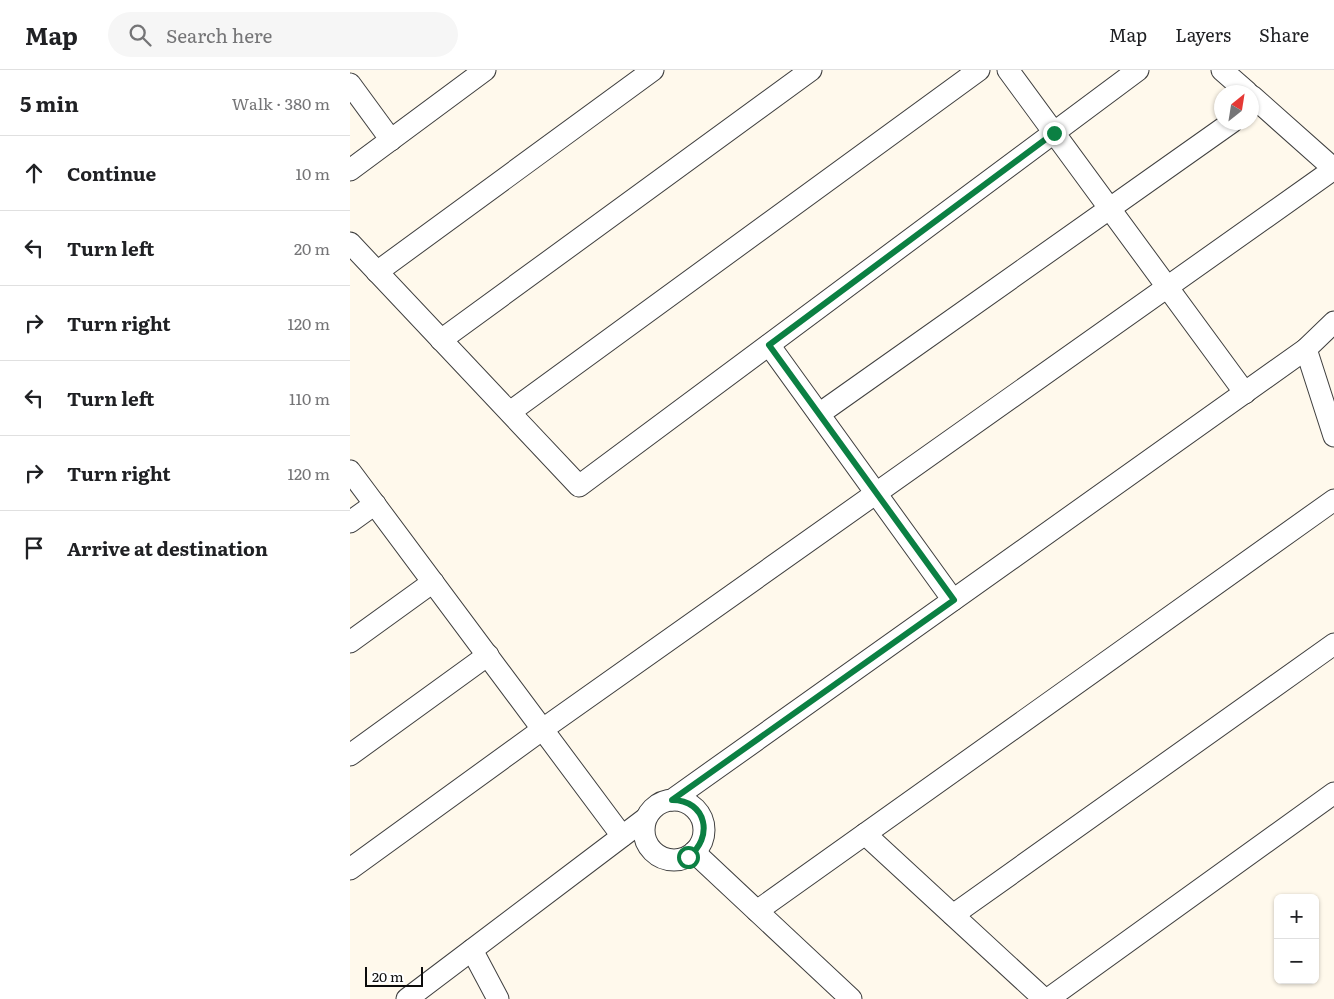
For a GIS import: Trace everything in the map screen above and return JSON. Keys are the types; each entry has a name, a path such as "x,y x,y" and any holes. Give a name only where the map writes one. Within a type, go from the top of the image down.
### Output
{"street":[{"path":"350,170 485,70"},
{"path":"377,272 653,70"},
{"path":"442,340 811,70"},
{"path":"510,412 979,70"},
{"path":"1008,70 1245,393"},
{"path":"350,243 579,486 1138,70"},
{"path":"1222,70 1237,85"},
{"path":"350,84 391,140"},
{"path":"350,869 1334,169 1259,106"},
{"path":"819,414 1221,130"},
{"path":"407,999 645,819 653,808 660,803 672,800 1245,393 1306,349 1334,322"},
{"path":"769,345 954,600"},
{"path":"1306,349 1334,436"},
{"path":"350,471 622,836"},
{"path":"757,911 1334,500"},
{"path":"350,522 375,504"},
{"path":"350,642 433,582"},
{"path":"953,915 1334,644"},
{"path":"350,755 488,655"},
{"path":"1048,999 1334,793"},
{"path":"645,819 643,833 646,842 659,857 678,860 694,852 701,844 704,835 701,816 687,802 672,800"},
{"path":"865,834 1044,999"},
{"path":"694,852 851,999"},
{"path":"472,950 498,999"}],"route":[{"path":"688,857 701,844 704,835 704,825 701,816 687,802 672,800 954,600 769,345 1054,133"}]}
